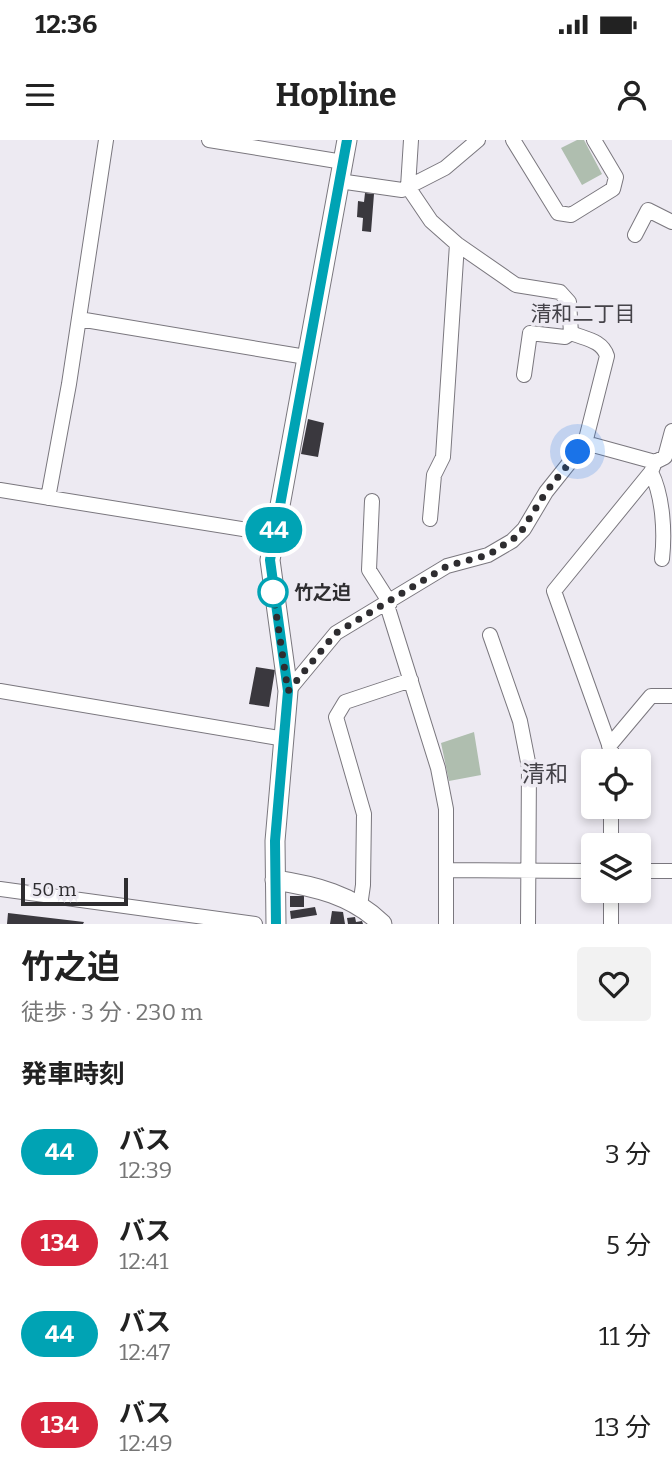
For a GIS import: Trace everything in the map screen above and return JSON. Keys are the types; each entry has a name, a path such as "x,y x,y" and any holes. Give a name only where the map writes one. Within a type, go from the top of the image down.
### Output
{"street":[{"path":"48,498 79,320 106,140"},
{"path":"209,140 341,172 402,190 445,168 478,140"},
{"path":"276,924 275,841 288,691 272,586 273,534 347,140"},
{"path":"411,140 408,187 431,220 457,244 516,285 560,292 566,296 570,334"},
{"path":"513,140 558,214 571,215 613,189 617,177 594,140"},
{"path":"635,235 648,210 672,222"},
{"path":"430,519 434,475 443,457 457,244"},
{"path":"79,320 306,358"},
{"path":"524,375 530,333 565,337 570,334"},
{"path":"288,691 336,633 447,566 488,555 519,535 546,492 584,447 607,356 600,345 570,334"},
{"path":"609,749 554,591 660,465 672,431"},
{"path":"584,447 593,445 660,465"},
{"path":"660,465 657,485 664,542 662,559"},
{"path":"0,490 273,534"},
{"path":"372,501 369,570 388,604 440,778 446,810 446,924"},
{"path":"490,635 526,744 528,924"},
{"path":"360,906 365,814 336,717 345,702 411,680"},
{"path":"0,691 285,739"},
{"path":"609,746 651,696 672,696"},
{"path":"446,870 581,871"},
{"path":"651,871 672,871"},
{"path":"275,880 329,892 360,906 382,924"},
{"path":"0,889 255,924"},
{"path":"611,903 611,924"}],"green space":[{"path":"577,140 584,140 602,174 582,185 561,148"},
{"path":"474,732 481,775 449,781 441,743"}],"building":[{"path":"365,193 374,194 371,232 362,231 363,218 357,217 358,201 364,202"},
{"path":"308,419 324,423 318,457 301,454"},
{"path":"256,667 275,670 269,707 249,704"},
{"path":"290,896 304,896 304,907 290,907"},
{"path":"315,907 317,915 291,919 290,911"},
{"path":"332,911 343,912 345,924 330,924"},
{"path":"8,913 84,922 7,924"},
{"path":"355,917 356,922 362,921 363,924 348,924 347,918"}],"bus line":[{"name":"44","path":"276,924 275,841 288,691 270,560 347,140"}],"place":[{"name":"竹之迫","path":"273,592"}],"district":[{"name":"清和二丁目","path":"583,314"},
{"name":"清和","path":"545,774"}],"route":[{"path":"273,592 272,586 288,691 336,633 390,603 447,566 488,555 512,541 524,529 546,492 578,452"}]}
